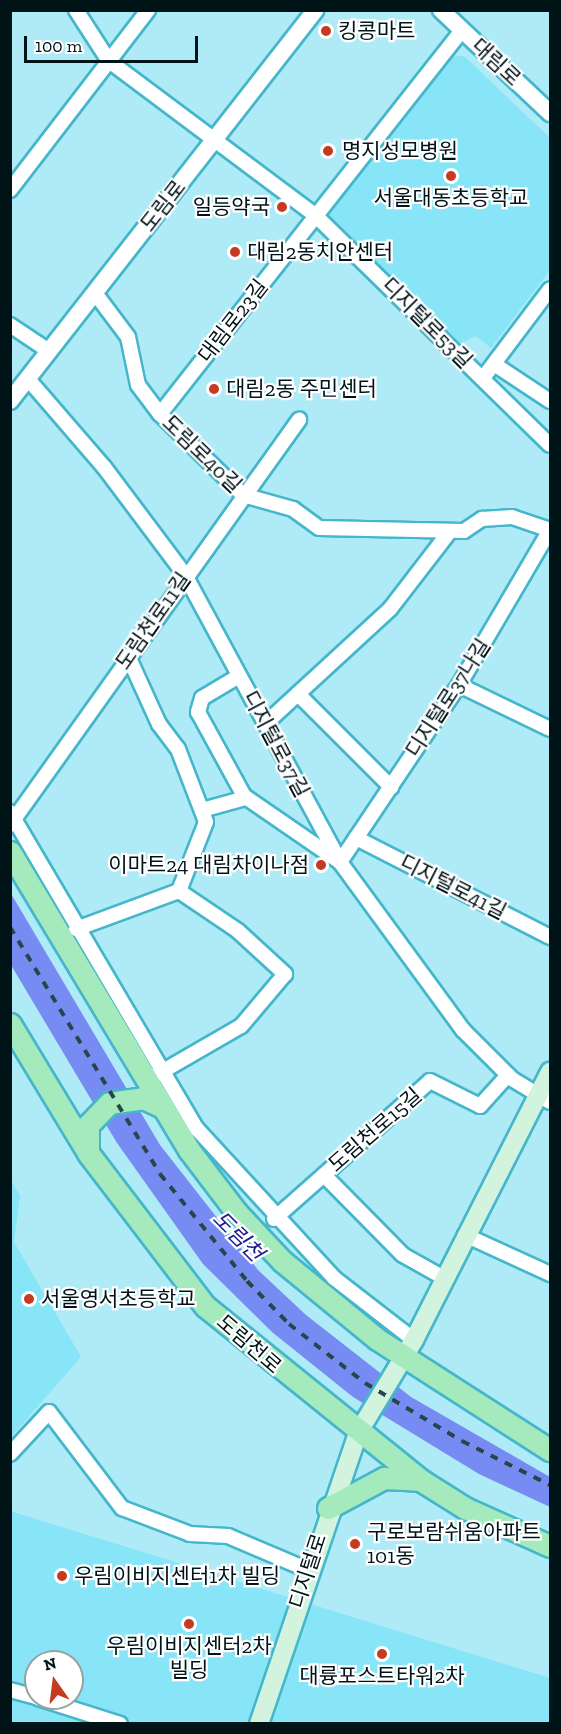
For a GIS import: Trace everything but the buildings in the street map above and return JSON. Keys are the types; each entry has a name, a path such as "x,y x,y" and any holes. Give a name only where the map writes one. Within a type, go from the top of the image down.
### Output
{"main road":[{"path":"10,852 155,1076 159,1106 216,1186 282,1261 405,1356 550,1450"},
{"name":"도림천로","path":"10,1024 87,1146 205,1306 362,1427 422,1481 465,1508 550,1546"},
{"path":"405,1356 465,1235 544,1099 550,1072"},
{"path":"87,1146 94,1114 109,1103 128,1097 159,1106"},
{"name":"디지털로","path":"259,1724 328,1508 362,1427 405,1356"},
{"path":"328,1508 384,1478 422,1481"}],"street":[{"name":"디지털로53길","path":"76,10 110,61 316,216 550,445"},
{"path":"10,190 148,10"},
{"name":"도림로","path":"10,401 315,10"},
{"name":"대림로","path":"441,10 548,106"},
{"name":"대림로23길","path":"160,414 462,30"},
{"path":"483,378 550,289"},
{"name":"도림로40길","path":"95,293 128,337 138,385 160,414 243,495 293,509 319,528 464,531 482,519 512,517 550,530"},
{"path":"10,326 50,351"},
{"path":"494,364 550,401"},
{"name":"디지털로37길","path":"28,379 104,467 185,575 340,862 463,1030 508,1075 544,1099"},
{"name":"도림천로11길","path":"12,818 185,575 299,420"},
{"name":"디지털로37나길","path":"340,862 459,685 550,530"},
{"path":"265,724 390,609 450,531"},
{"path":"76,929 179,891 206,822 178,749 159,724 128,656"},
{"path":"239,676 196,706 246,798 340,862"},
{"path":"459,685 550,729"},
{"path":"298,694 391,787"},
{"path":"202,810 246,798"},
{"path":"12,818 76,929 155,1076 274,1220 334,1278 405,1356"},
{"name":"디지털로41길","path":"357,838 550,937"},
{"path":"155,1076 219,1041 268,999 285,974 238,931 179,891"},
{"name":"도림천로15길","path":"274,1220 430,1081 480,1106 508,1075"},
{"path":"324,1175 403,1256 444,1278"},
{"path":"465,1235 550,1274"},
{"path":"10,1454 49,1412 122,1508 190,1534 228,1536 308,1570"},
{"path":"75,1710 120,1724"}],"shaded area":[{"name":"서울대동초등학교","path":"464,56 550,138 550,270 491,348 476,336 457,345 321,214 443,57"},
{"name":"서울영서초등학교","path":"11,1180 20,1196 14,1242 81,1357 11,1437"},
{"path":"10,1511 550,1678 550,1723 11,1723"}],"water":[{"name":"도림천","path":"10,892 160,1145 258,1270 306,1315 411,1397 550,1477 550,1507 479,1474 353,1397 272,1332 203,1264 117,1143 11,965"}],"railway":[{"path":"10,927 160,1174 247,1281 289,1324 365,1383 462,1441 550,1485"}],"place":[{"name":"킹콩마트","path":"326,31"},
{"name":"명지성모병원","path":"328,151"},
{"name":"서울대동초등학교","path":"451,176"},
{"name":"일등약국","path":"282,207"},
{"name":"대림2동치안센터","path":"235,252"},
{"name":"대림2동 주민센터","path":"214,389"},
{"name":"이마트24 대림차이나점","path":"321,865"},
{"name":"서울영서초등학교","path":"29,1299"},
{"name":"구로보람쉬움아파트 101동","path":"355,1544"},
{"name":"우림이비지센터1차 빌딩","path":"62,1576"},
{"name":"우림이비지센터2차 빌딩","path":"189,1624"},
{"name":"대륭포스트타워2차","path":"382,1654"}]}
